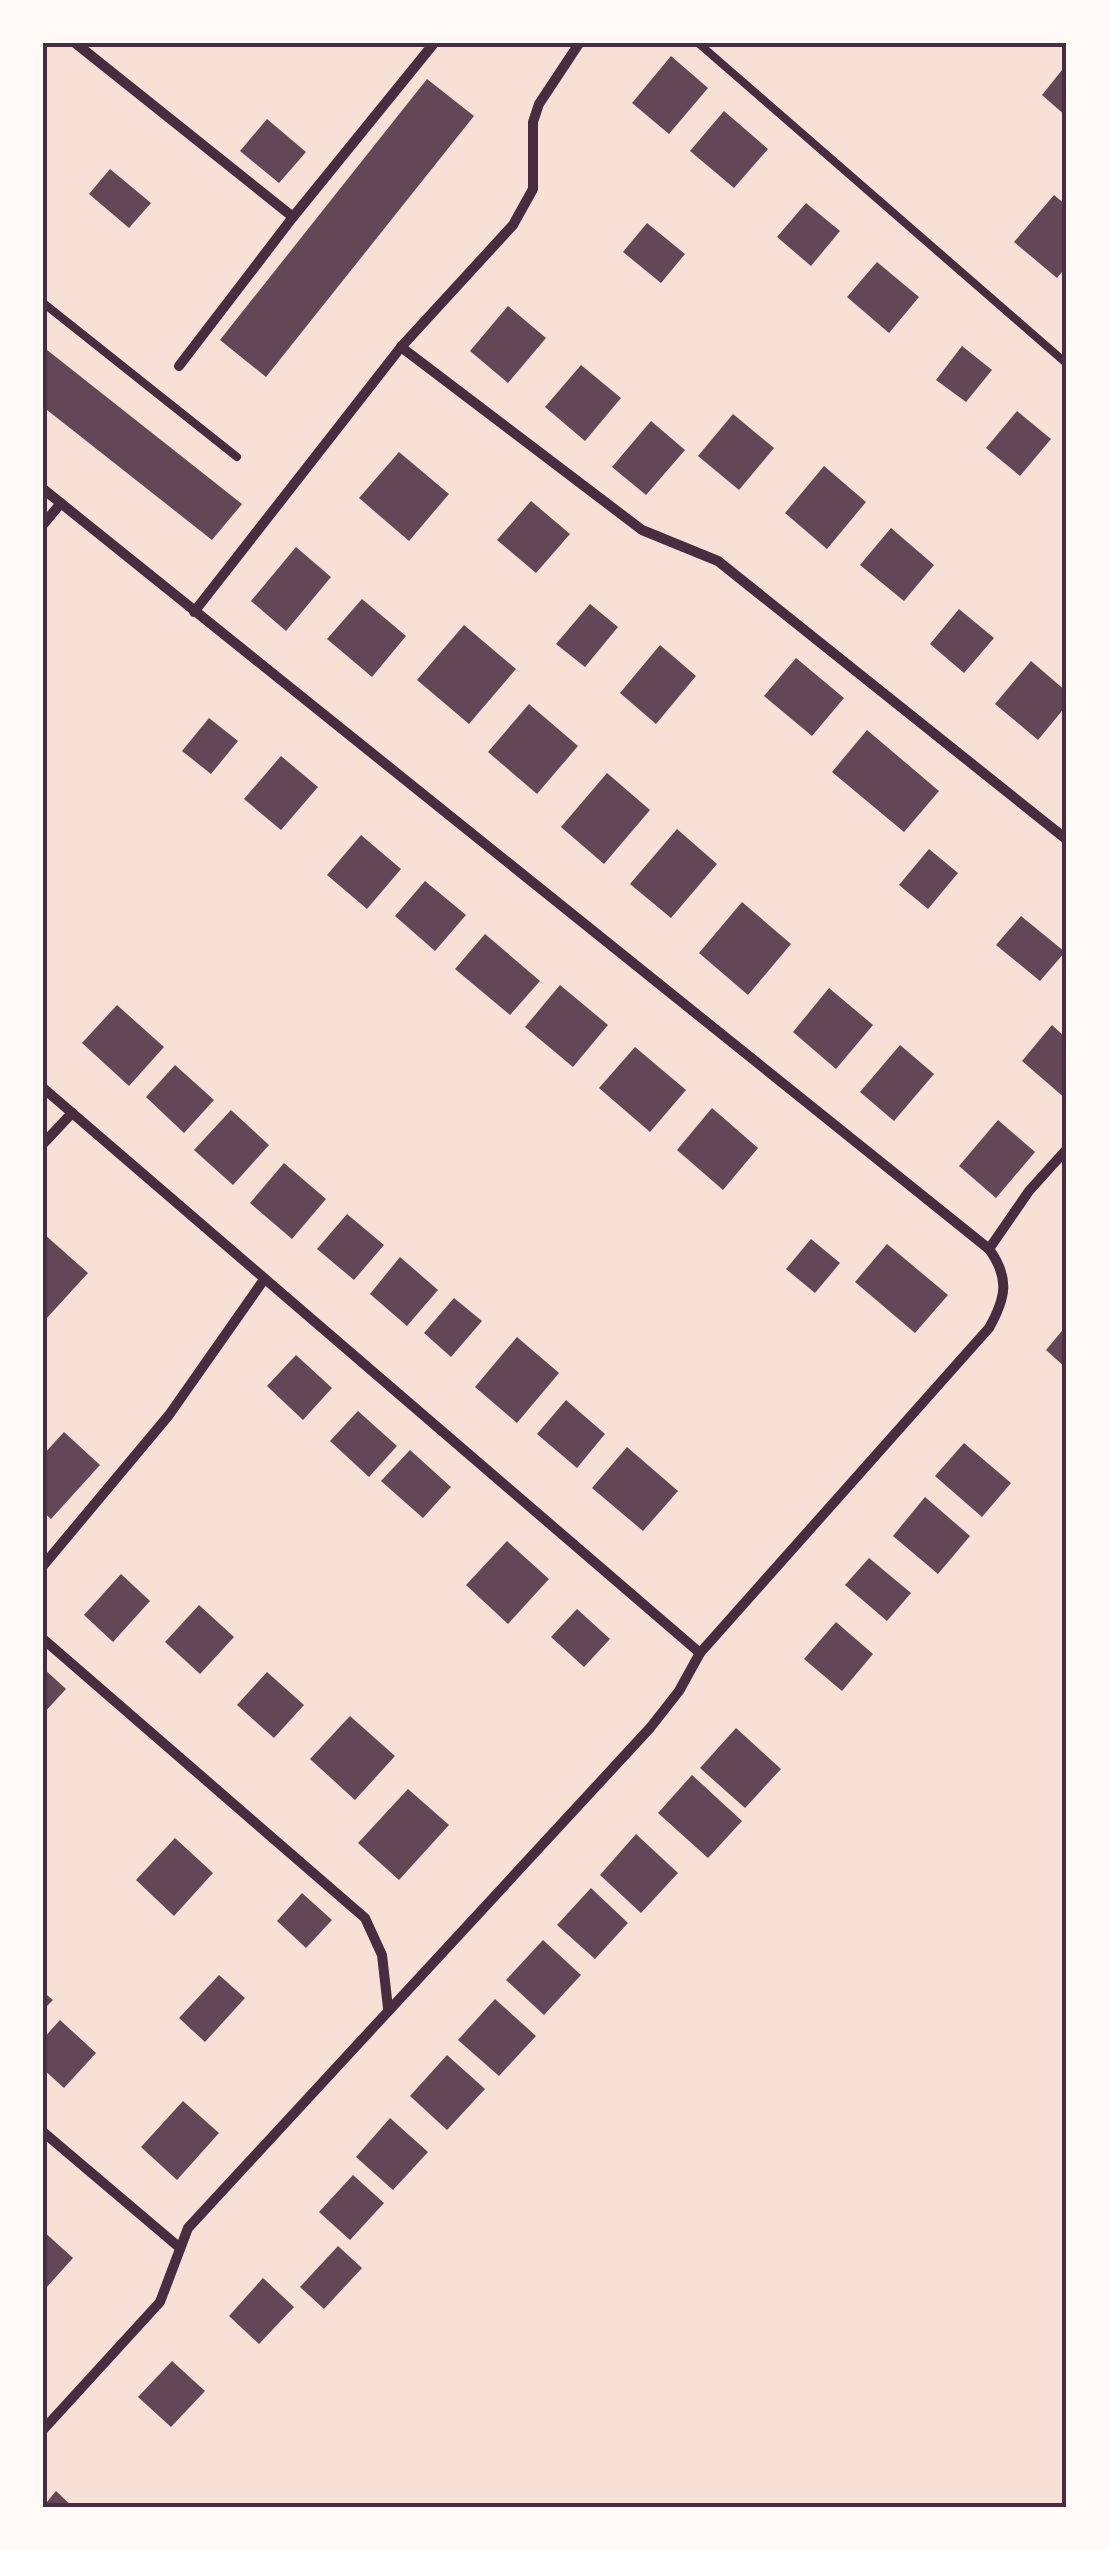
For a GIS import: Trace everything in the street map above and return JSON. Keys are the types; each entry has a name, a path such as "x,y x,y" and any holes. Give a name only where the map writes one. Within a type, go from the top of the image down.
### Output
{"street":[{"path":"74,42 293,216"},
{"path":"180,366 293,216 435,42"},
{"path":"194,612 400,347 513,225 533,189 533,122 539,104 580,42"},
{"path":"400,347 642,530 718,560 1066,839"},
{"path":"42,488 989,1249 1005,1279 1003,1304 989,1328 700,1654 679,1691 650,1728 188,2228 160,2302 42,2431"},
{"path":"42,526 62,503"},
{"path":"42,1087 700,1654"},
{"path":"42,1146 72,1112"},
{"path":"989,1249 1029,1191 1066,1150"},
{"path":"42,1567 169,1415 263,1281"},
{"path":"42,1638 365,1918 382,1955 388,2008"},
{"path":"42,2131 180,2248"}],"lane":[{"path":"697,42 1066,363"},
{"path":"42,302 238,457"}],"building":[{"path":"671,56 708,88 669,134 632,103"},
{"path":"1066,65 1066,116 1042,95"},
{"path":"427,79 474,116 266,377 220,340"},
{"path":"724,111 768,149 734,188 690,151"},
{"path":"267,119 306,152 279,183 240,151"},
{"path":"110,169 151,203 129,228 89,194"},
{"path":"1054,195 1066,205 1066,267 1057,278 1014,242"},
{"path":"806,203 840,231 811,266 777,237"},
{"path":"647,223 685,254 661,283 623,252"},
{"path":"877,262 919,297 889,333 847,297"},
{"path":"508,306 546,338 508,383 470,351"},
{"path":"42,346 242,504 212,540 42,406"},
{"path":"962,346 992,370 966,402 936,380"},
{"path":"581,365 621,398 585,441 545,407"},
{"path":"1017,411 1051,439 1020,476 986,448"},
{"path":"733,414 774,448 739,490 698,456"},
{"path":"651,421 685,450 646,495 612,467"},
{"path":"399,452 449,494 409,541 359,498"},
{"path":"824,466 866,502 827,549 785,513"},
{"path":"531,501 570,534 536,573 497,540"},
{"path":"891,528 934,565 904,601 860,565"},
{"path":"296,547 331,577 286,631 251,601"},
{"path":"362,599 406,636 372,677 327,639"},
{"path":"590,604 618,627 585,667 556,644"},
{"path":"959,609 994,638 964,673 930,644"},
{"path":"464,625 516,669 469,724 417,680"},
{"path":"660,645 696,676 656,724 620,693"},
{"path":"796,658 844,698 812,736 764,696"},
{"path":"1031,661 1066,691 1066,706 1038,740 995,704"},
{"path":"529,704 578,746 537,794 488,752"},
{"path":"209,718 238,741 211,774 182,751"},
{"path":"867,730 939,791 904,832 832,772"},
{"path":"281,756 318,787 281,830 244,799"},
{"path":"607,773 650,810 604,864 561,827"},
{"path":"677,829 717,864 671,918 630,884"},
{"path":"361,835 401,869 367,909 327,875"},
{"path":"929,849 958,873 928,909 899,885"},
{"path":"425,881 466,915 435,951 395,916"},
{"path":"742,902 791,944 748,995 699,953"},
{"path":"1021,916 1065,952 1040,981 996,945"},
{"path":"485,934 540,981 510,1015 455,969"},
{"path":"560,985 608,1025 573,1067 525,1027"},
{"path":"829,988 873,1025 836,1069 793,1032"},
{"path":"117,1005 164,1047 129,1086 82,1043"},
{"path":"1052,1025 1066,1038 1066,1099 1022,1061"},
{"path":"900,1045 934,1074 894,1121 860,1092"},
{"path":"635,1047 686,1090 650,1132 599,1088"},
{"path":"175,1065 214,1100 184,1133 146,1097"},
{"path":"712,1108 758,1148 723,1190 677,1150"},
{"path":"231,1110 269,1145 233,1185 194,1150"},
{"path":"998,1120 1035,1152 996,1198 959,1166"},
{"path":"284,1163 326,1199 292,1239 250,1203"},
{"path":"347,1214 384,1245 354,1280 317,1249"},
{"path":"44,1234 88,1273 46,1319 42,1316"},
{"path":"811,1239 840,1263 815,1293 786,1269"},
{"path":"887,1244 948,1295 915,1333 855,1282"},
{"path":"400,1257 438,1290 407,1326 370,1294"},
{"path":"454,1298 482,1321 451,1357 424,1333"},
{"path":"1066,1326 1066,1368 1046,1350"},
{"path":"517,1337 559,1373 517,1423 475,1387"},
{"path":"296,1355 332,1388 303,1420 267,1386"},
{"path":"566,1400 605,1434 577,1468 537,1434"},
{"path":"358,1411 397,1446 369,1477 330,1441"},
{"path":"64,1432 100,1465 51,1519 42,1511 42,1456"},
{"path":"964,1443 1011,1483 982,1517 935,1476"},
{"path":"627,1447 678,1491 643,1531 592,1488"},
{"path":"410,1450 451,1487 423,1518 381,1481"},
{"path":"925,1497 970,1536 938,1574 893,1536"},
{"path":"507,1541 549,1579 508,1624 466,1585"},
{"path":"869,1558 911,1593 887,1621 845,1585"},
{"path":"121,1574 150,1601 113,1642 84,1615"},
{"path":"199,1605 234,1637 200,1674 165,1642"},
{"path":"577,1609 610,1639 584,1667 551,1637"},
{"path":"836,1622 873,1654 842,1691 804,1659"},
{"path":"42,1667 66,1689 42,1715"},
{"path":"267,1672 304,1705 274,1738 237,1705"},
{"path":"350,1716 395,1756 355,1800 310,1759"},
{"path":"736,1728 781,1769 745,1808 700,1768"},
{"path":"692,1775 742,1821 708,1858 658,1813"},
{"path":"408,1789 449,1825 399,1880 358,1843"},
{"path":"636,1834 678,1873 641,1913 600,1875"},
{"path":"175,1838 213,1873 174,1916 136,1880"},
{"path":"591,1888 628,1923 595,1959 557,1925"},
{"path":"302,1893 332,1920 306,1948 277,1921"},
{"path":"543,1940 581,1975 544,2015 506,1980"},
{"path":"219,1975 245,1998 205,2042 179,2018"},
{"path":"42,1991 53,2000 42,2011"},
{"path":"495,1999 536,2036 499,2076 458,2040"},
{"path":"60,2020 96,2053 64,2088 42,2068 42,2040"},
{"path":"447,2055 485,2089 447,2130 410,2096"},
{"path":"183,2101 219,2133 177,2180 141,2147"},
{"path":"390,2118 428,2152 393,2190 356,2157"},
{"path":"353,2175 384,2203 350,2240 319,2212"},
{"path":"42,2230 73,2258 46,2288 42,2285"},
{"path":"338,2246 362,2268 324,2309 300,2287"},
{"path":"263,2278 294,2307 259,2344 229,2316"},
{"path":"172,2361 205,2391 171,2427 138,2397"},
{"path":"56,2491 74,2508 42,2508"}]}
